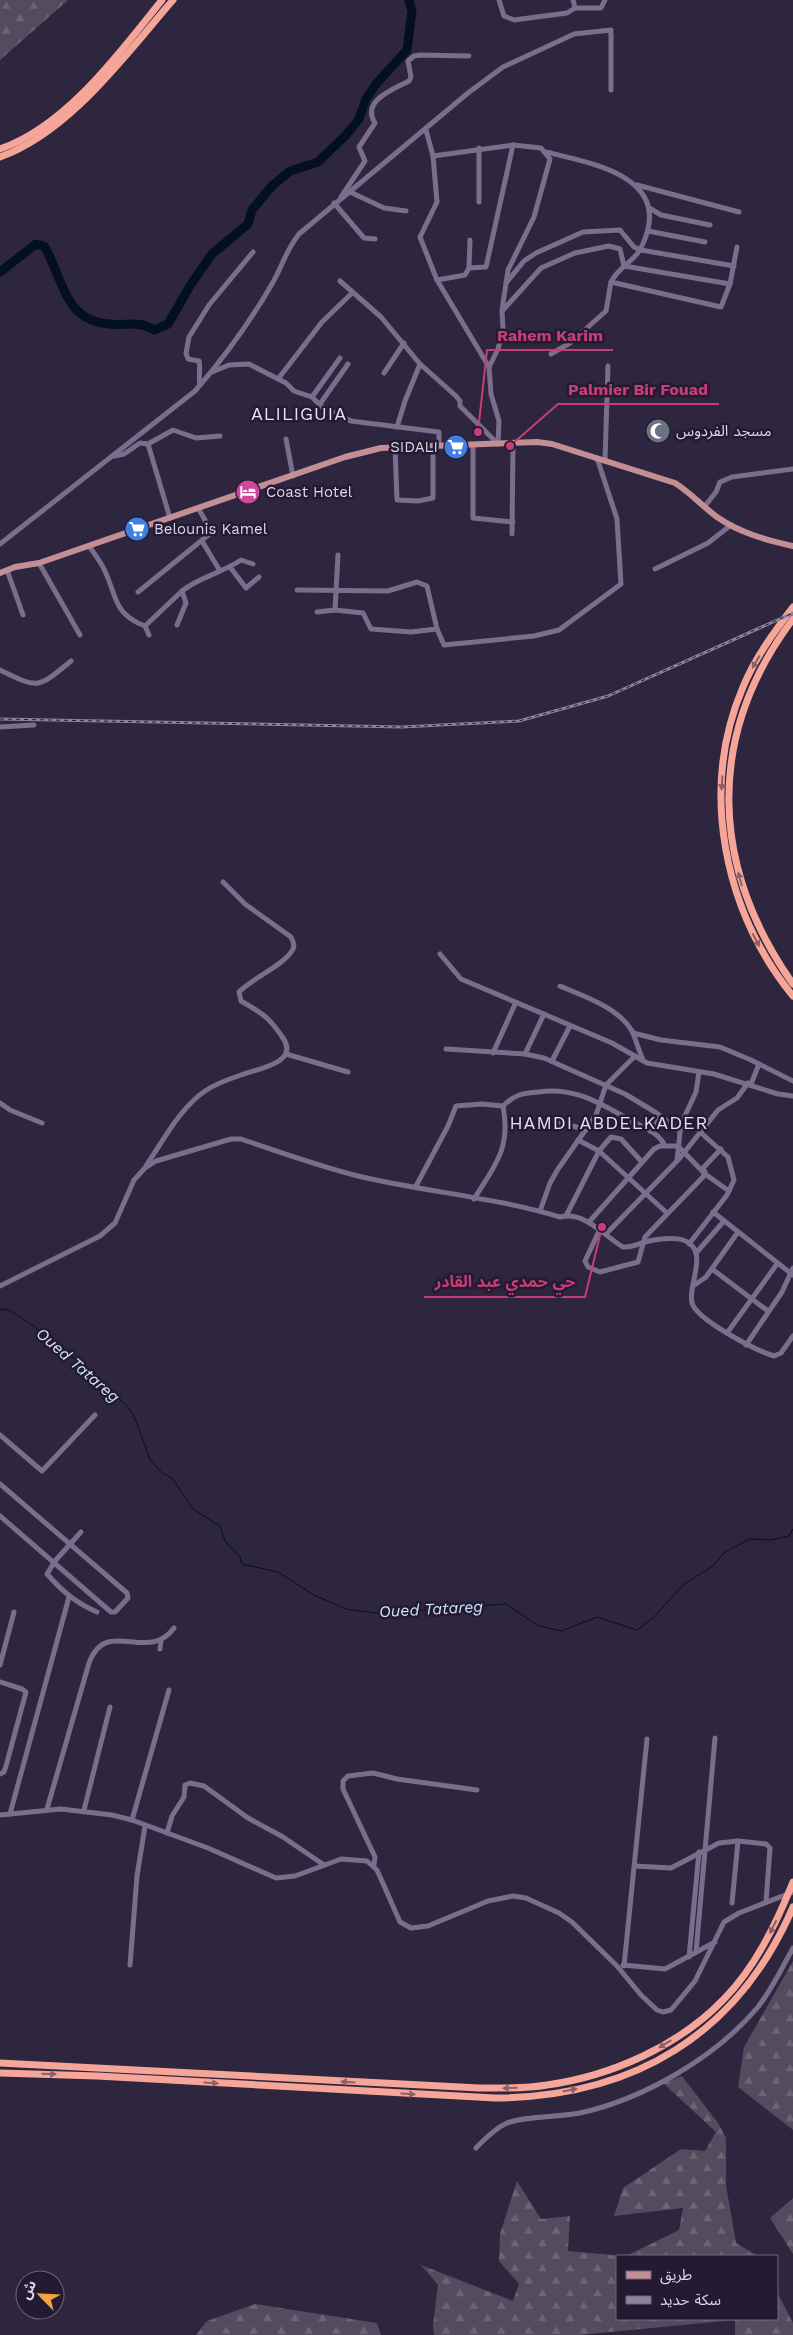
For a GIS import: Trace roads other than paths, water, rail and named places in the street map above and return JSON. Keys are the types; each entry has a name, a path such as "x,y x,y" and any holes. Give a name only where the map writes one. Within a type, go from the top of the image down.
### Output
{"highway":[{"path":"0,149 26,138 67,108 162,0"},
{"path":"0,157 43,135 72,112 173,0"},
{"path":"793,607 751,669 737,701 722,783 726,847 734,888 747,923 766,960 793,996"},
{"path":"793,619 754,680 732,735 730,792 732,839 739,876 757,925 772,953 793,984"},
{"path":"0,2063 479,2088 527,2087 570,2080 603,2072 658,2048 704,2017 725,1998 756,1958 771,1932 793,1882"},
{"path":"0,2073 495,2098 539,2096 577,2089 613,2079 641,2068 671,2053 717,2020 755,1977 777,1941 792,1909"}],"main road":[{"path":"3,571 39,563 345,457 381,448 436,445 536,442 552,444 675,483 731,525 769,541 793,546"}],"street":[{"path":"499,0 504,16 514,20 567,13 575,8 601,8 605,0"},
{"path":"573,0 575,8"},
{"path":"0,544 200,385 211,373 268,290 291,244 341,198 478,86 503,68 574,34 611,30 611,90"},
{"path":"341,198 364,160 359,147 375,123 370,115 371,108 376,100 409,81 411,77 408,62 414,56 420,55 469,56"},
{"path":"426,130 433,156 437,202 420,237 437,280 489,366 491,394 498,421 498,444"},
{"path":"433,156 479,148 513,145 541,148 550,159 534,217 508,270 502,310 503,330 498,349 489,366"},
{"path":"469,268 486,267 513,145"},
{"path":"479,148 479,202"},
{"path":"546,152 605,167 636,185 739,212"},
{"path":"636,185 651,209 661,215 710,226"},
{"path":"350,192 384,208 406,211"},
{"path":"334,204 364,238 375,238"},
{"path":"551,354 570,343 606,311 611,282 617,271 641,250 648,231 651,209"},
{"path":"505,285 524,261 536,253 583,232 620,230 634,247 641,250 734,266"},
{"path":"648,231 704,242"},
{"path":"437,280 465,275 469,268 470,240"},
{"path":"502,310 541,268 575,253 609,246 620,249 624,266"},
{"path":"611,282 721,307 730,284 737,247"},
{"path":"200,385 198,376 200,364 199,361 188,359 187,341 209,305 253,252"},
{"path":"624,266 730,284"},
{"path":"340,281 381,318 420,364 460,400 460,406 498,444"},
{"path":"278,379 322,322 352,292"},
{"path":"384,373 404,344"},
{"path":"312,397 340,358"},
{"path":"211,373 229,365 249,364 278,379 294,391 312,397 322,407 351,421 439,432 436,445 433,498 418,501 397,500 395,448"},
{"path":"320,404 348,364"},
{"path":"397,427 420,364"},
{"path":"605,460 608,366"},
{"path":"113,456 124,454 140,443 148,444 173,430 196,438 220,436"},
{"path":"286,439 293,476"},
{"path":"512,534 513,443"},
{"path":"148,444 170,518"},
{"path":"473,445 473,518 513,522"},
{"path":"297,590 388,591 417,582 427,586 436,629 444,645 534,636 559,630 621,584 617,518 597,458"},
{"path":"705,506 716,492 720,482 732,477 793,469"},
{"path":"138,592 180,556 212,532 198,508"},
{"path":"655,569 708,543 731,525"},
{"path":"202,541 220,571"},
{"path":"89,546 104,568 116,605 131,621 145,626 149,635"},
{"path":"335,610 338,555"},
{"path":"145,626 191,584 230,567 241,560 253,564"},
{"path":"39,563 80,635"},
{"path":"230,567 246,588 259,577"},
{"path":"3,571 23,615"},
{"path":"177,625 186,603 182,591"},
{"path":"317,612 335,610 363,613 371,629 411,632 436,629"},
{"path":"0,670 30,684 46,681 71,661"},
{"path":"0,727 34,725"},
{"path":"0,1286 100,1236 115,1223 134,1180 145,1168 188,1106 205,1091 279,1062 286,1054 288,1045 276,1027 264,1013 241,1001 239,992 292,950 292,937 246,904 223,882"},
{"path":"440,954 462,979 612,1043 652,1065 699,1072 749,1084 778,1094 793,1096"},
{"path":"560,986 610,1011 633,1033 643,1061"},
{"path":"493,1053 516,1002"},
{"path":"526,1054 544,1014"},
{"path":"552,1061 570,1026"},
{"path":"633,1033 677,1043 718,1047 793,1081"},
{"path":"446,1049 526,1054 552,1061 606,1085 645,1106 680,1131"},
{"path":"286,1054 348,1072"},
{"path":"540,1211 550,1184 586,1130 601,1102 606,1085 635,1056"},
{"path":"606,1234 677,1161 699,1131 718,1110 737,1098 749,1084 759,1064"},
{"path":"677,1161 680,1131 696,1092 699,1072"},
{"path":"474,1199 496,1166 507,1128 504,1106 512,1097 550,1090 572,1092 601,1102 650,1131 660,1138 665,1146"},
{"path":"0,1103 10,1110 42,1123"},
{"path":"416,1186 448,1126 456,1106 482,1104 504,1106"},
{"path":"650,1131 661,1117"},
{"path":"553,1120 586,1130"},
{"path":"689,1244 733,1185 734,1174 728,1157 699,1131"},
{"path":"566,1216 599,1151 609,1139 615,1136 621,1139 642,1162"},
{"path":"145,1168 156,1161 231,1139 241,1139 358,1176 474,1199 520,1205 560,1217 566,1216 590,1222 623,1247 645,1240 682,1240 689,1244 696,1253"},
{"path":"578,1140 599,1151 667,1213"},
{"path":"590,1222 654,1149 665,1146 678,1146 704,1172 729,1191"},
{"path":"704,1172 702,1168 721,1149"},
{"path":"600,1229 585,1263 597,1272 636,1264 645,1240 704,1172"},
{"path":"712,1212 777,1264 792,1272 746,1345"},
{"path":"724,1221 696,1253 692,1302 695,1309 746,1345 776,1356 793,1336"},
{"path":"693,1286 704,1280 738,1232"},
{"path":"727,1333 777,1264"},
{"path":"712,1269 768,1311"},
{"path":"0,1435 42,1471 94,1415"},
{"path":"0,1484 127,1593 128,1598 115,1612 110,1611 55,1561 0,1516"},
{"path":"81,1532 55,1561 48,1574 53,1583 69,1597 97,1612"},
{"path":"10,1814 69,1597"},
{"path":"0,1665 14,1612"},
{"path":"47,1809 95,1648 108,1641 136,1643 161,1640 174,1628"},
{"path":"160,1649 161,1640"},
{"path":"0,1682 22,1688 26,1692 6,1766 4,1772 0,1774"},
{"path":"132,1820 169,1690"},
{"path":"84,1810 110,1707"},
{"path":"689,1956 715,1738"},
{"path":"624,1966 646,1739"},
{"path":"477,1790 403,1780 372,1773 348,1776 343,1782 342,1789 375,1857 374,1865 395,1914 404,1926 411,1928 428,1926 478,1904 520,1896 566,1918 617,1966 657,2010 667,2012 676,2005 695,1981 722,1925 730,1917 778,1896 793,1892"},
{"path":"167,1834 172,1816 184,1797 185,1785 198,1783 220,1795 248,1818 291,1842 324,1865"},
{"path":"0,1815 47,1809 84,1810 132,1820 208,1848 276,1878 295,1876 324,1865 353,1858 374,1865"},
{"path":"130,1965 136,1876 145,1826"},
{"path":"732,1903 738,1841"},
{"path":"635,1866 670,1868 716,1844 738,1841 766,1844 770,1848 766,1902"},
{"path":"696,1952 702,1851"},
{"path":"617,1966 661,1970 715,1942"},
{"path":"476,2148 495,2130 511,2121 554,2117 598,2108 629,2097 694,2063 725,2041 758,2006 774,1984 793,1948"}],"waterway":[{"path":"0,272 36,244 44,246 66,295 82,314 93,321 109,324 138,324 154,330 168,324 191,284 212,254 248,224 252,210 272,186 290,171 318,162 346,135 359,119 366,99 376,84 407,50 412,11 409,0"},
{"name":"Oued Tatareg","path":"0,1309 9,1310 34,1326 47,1340 76,1360 128,1407 134,1416 150,1459 162,1473 173,1479 193,1509 220,1526 225,1541 240,1557 242,1564 278,1572 314,1595 346,1609 376,1613 506,1604 537,1625 561,1631 597,1617 637,1630 654,1617 684,1584 713,1566 725,1552 750,1539 771,1540 789,1536 793,1529"}],"railway":[{"path":"0,719 402,727 519,721 608,696 793,613"}],"place":[{"name":"مسجد الفردوس","path":"658,431"},
{"name":"Rahem Karim","path":"478,432"},
{"name":"Palmier Bir Fouad","path":"510,446"},
{"name":"SIDALI","path":"456,447"},
{"name":"Coast Hotel","path":"248,492"},
{"name":"Belounis Kamel","path":"137,529"},
{"name":"حي حمدي عبد القادر","path":"602,1227"}],"district":[{"name":"ALILIGUIA","path":"299,413"},
{"name":"HAMDI ABDELKADER","path":"609,1122"}]}
